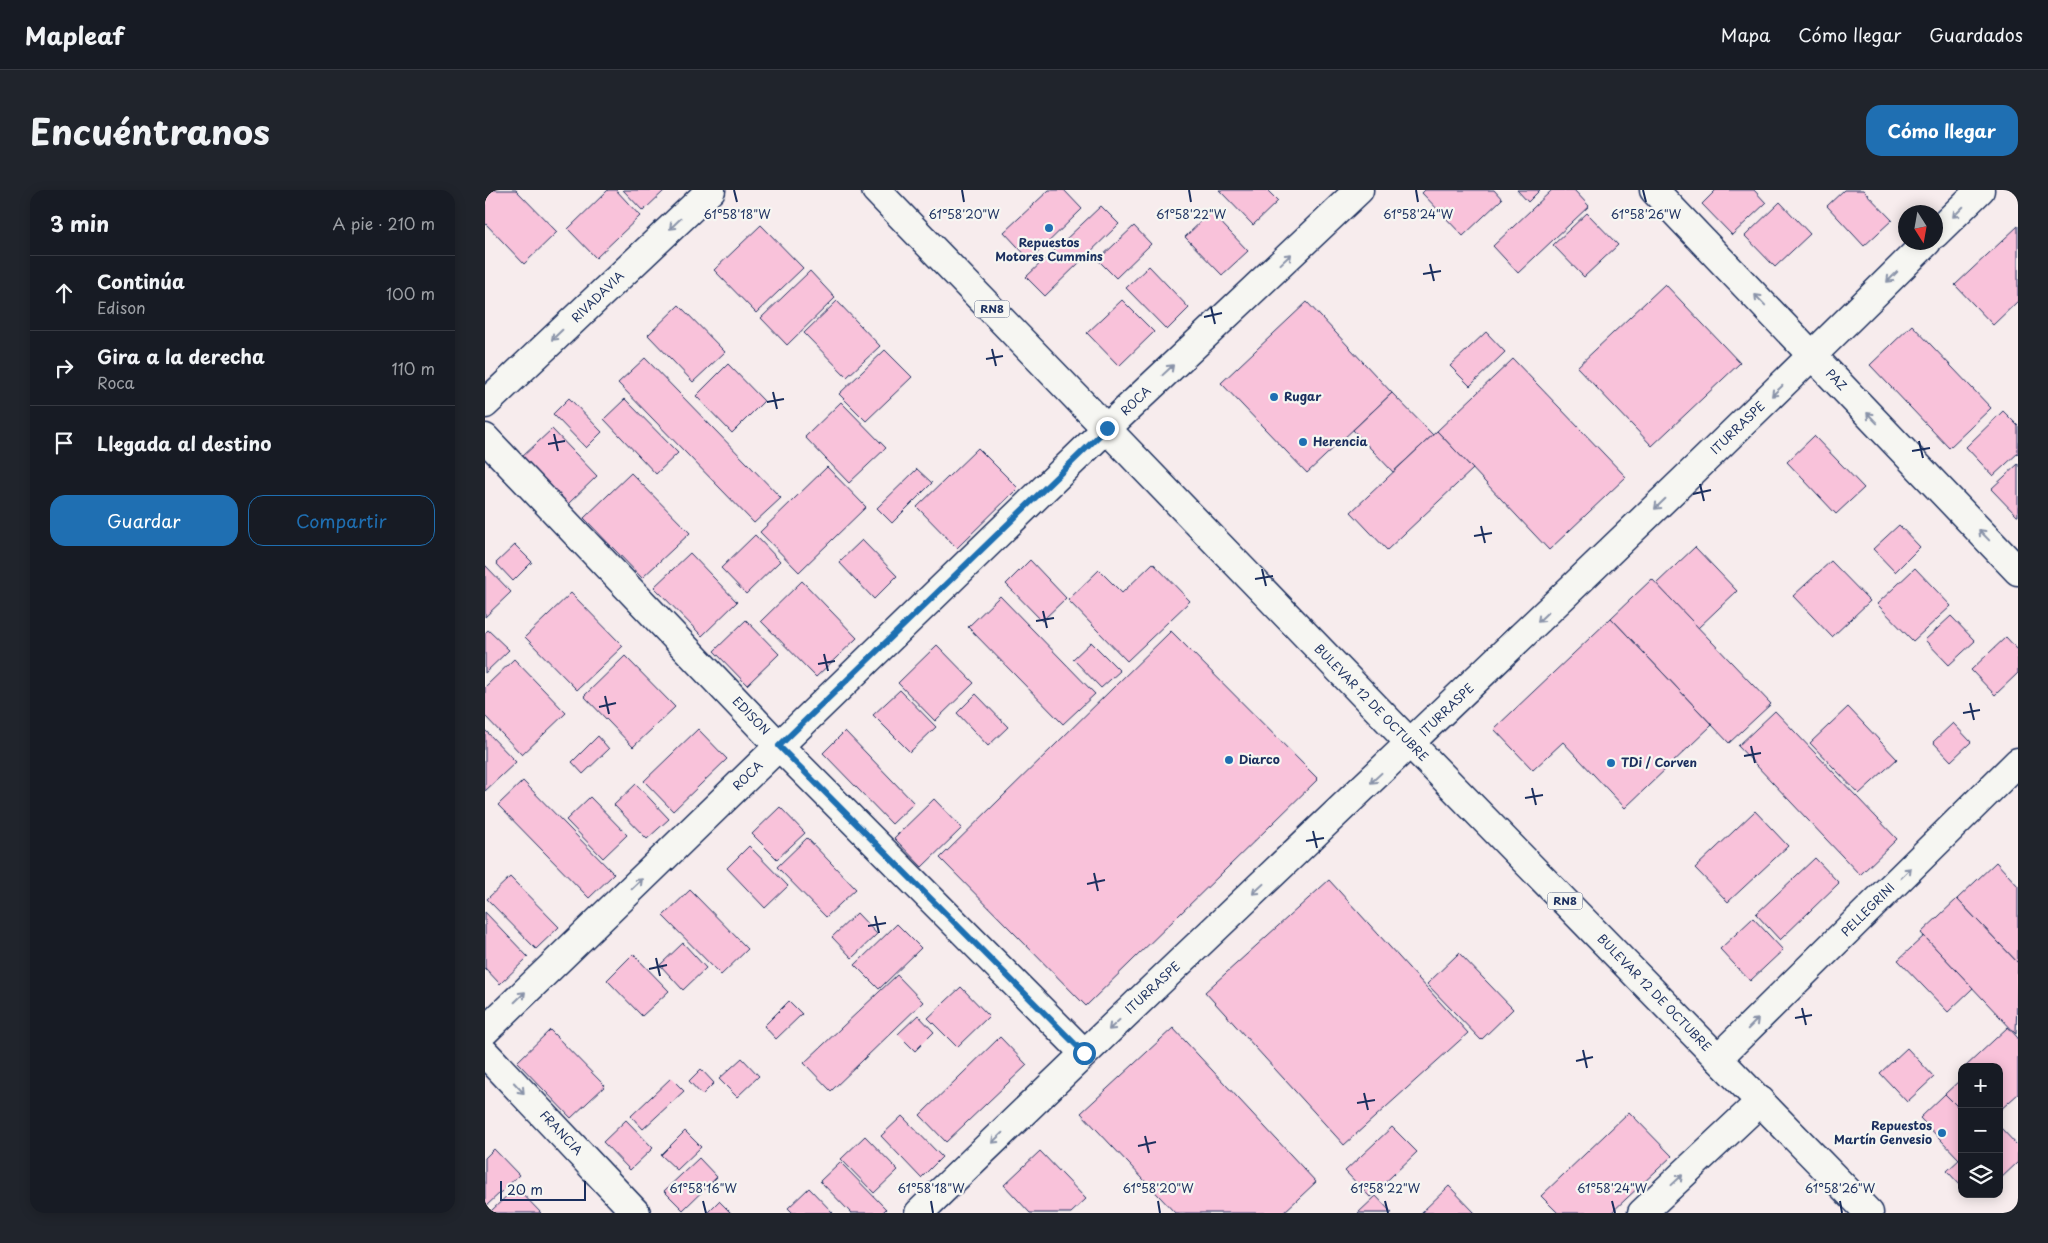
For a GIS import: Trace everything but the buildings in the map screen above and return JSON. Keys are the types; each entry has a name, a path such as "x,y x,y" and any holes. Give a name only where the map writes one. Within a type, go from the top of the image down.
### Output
{"main road":[{"name":"RIVADAVIA","path":"485,404 711,190"},
{"name":"BULEVAR 12 DE OCTUBRE","path":"876,190 1411,744 1869,1213"},
{"name":"ROCA","path":"485,1031 1107,428 1359,190"},
{"name":"PAZ","path":"1654,190 2018,571"},
{"path":"1943,226 1980,190"},
{"name":"ITURRASPE","path":"919,1213 1084,1053 1411,744 1813,356 1919,250"},
{"name":"EDISON","path":"485,438 779,746 1084,1053"},
{"name":"PELLEGRINI","path":"1718,1058 2018,762"},
{"name":"FRANCIA","path":"485,1053 636,1213"},
{"path":"1642,1213 1761,1101"}],"place":[{"name":"Repuestos Motores Cummins","path":"1049,228"},
{"name":"Rugar","path":"1274,397"},
{"name":"Herencia","path":"1303,442"},
{"name":"Diarco","path":"1229,760"},
{"name":"TDi / Corven","path":"1611,763"},
{"name":"Repuestos Martín Genvesio","path":"1942,1133"}],"route":[{"path":"1084,1053 779,746 1107,428"}]}
